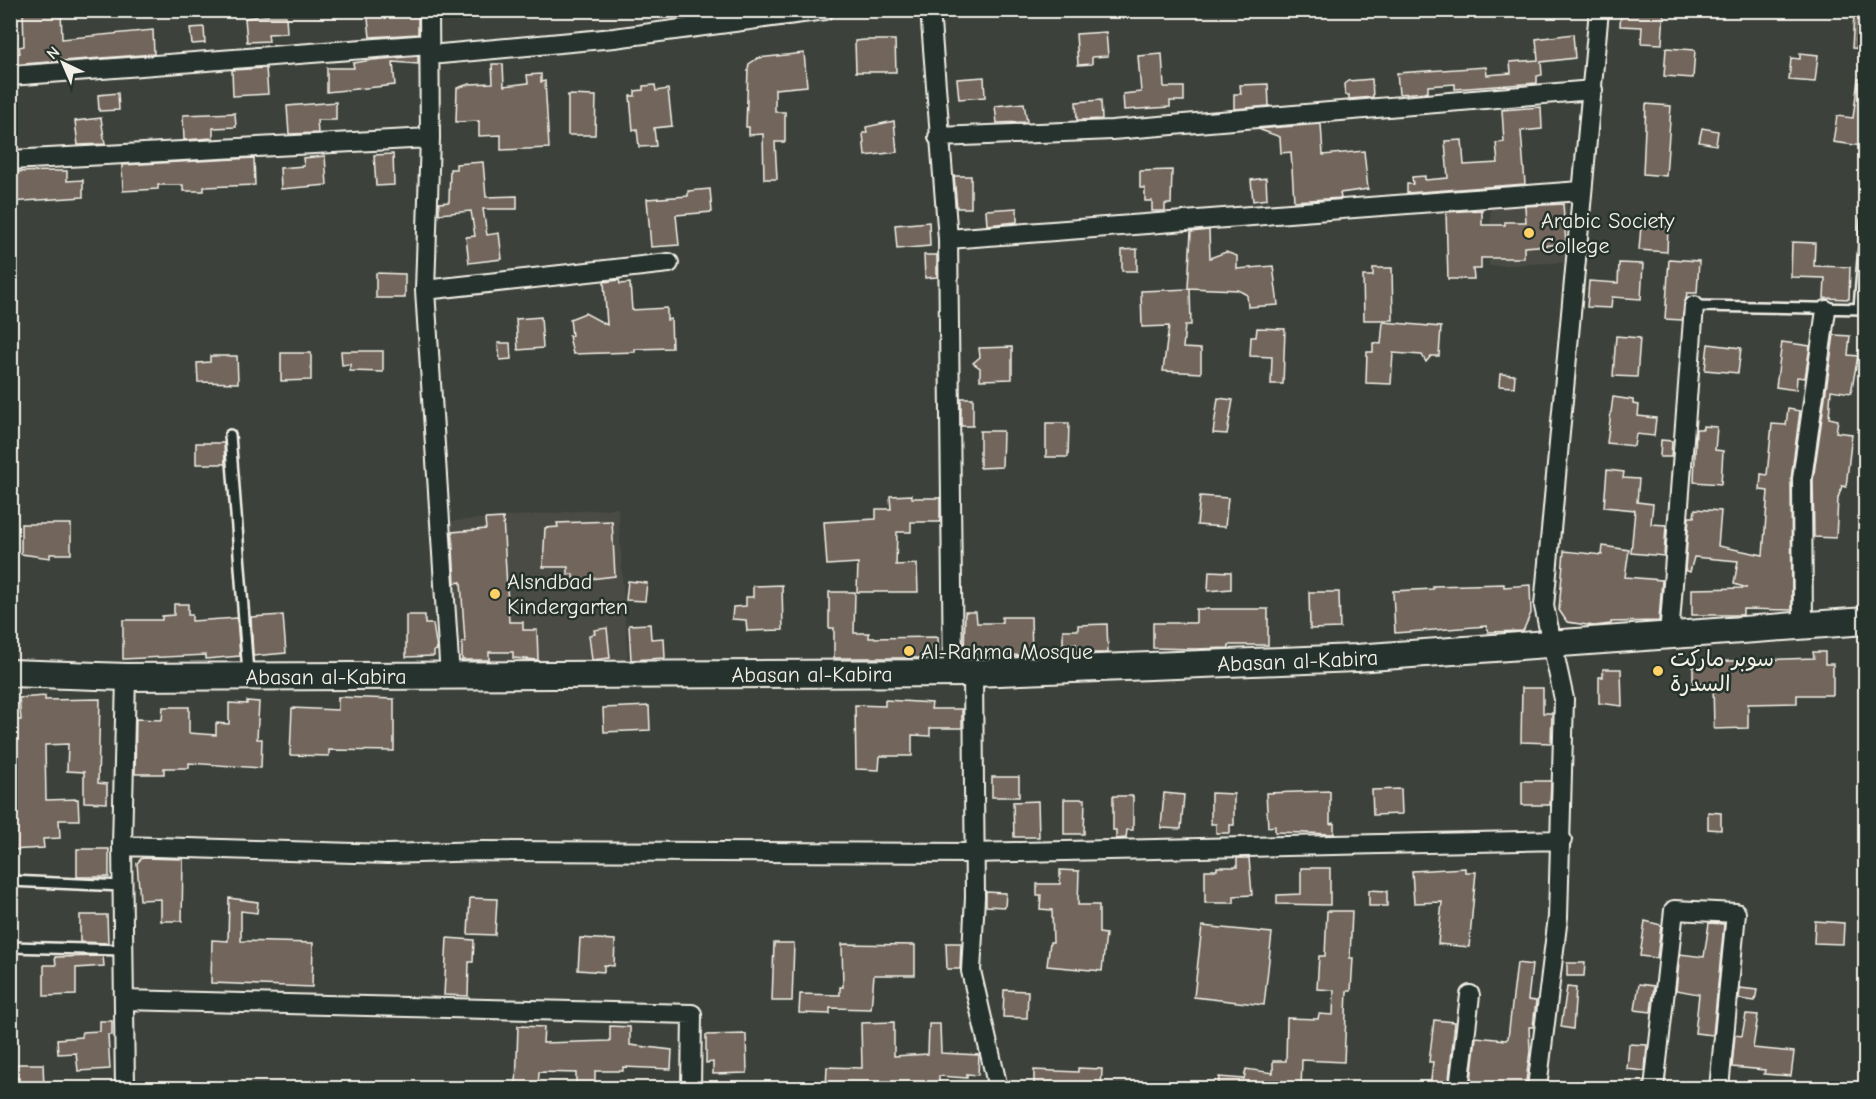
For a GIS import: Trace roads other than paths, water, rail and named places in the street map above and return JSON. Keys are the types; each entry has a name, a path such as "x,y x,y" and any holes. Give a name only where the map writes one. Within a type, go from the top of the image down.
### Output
{"main road":[{"name":"Abasan al-Kabira","path":"10,673 126,677 963,673 1356,658 1803,628 1866,621"}],"street":[{"path":"429,10 430,138 425,290 450,676"},
{"path":"10,76 614,38 825,10"},
{"path":"930,10 938,137 948,239 963,673 974,853 975,897 971,971 999,1089"},
{"path":"1537,1089 1558,917 1562,840 1564,699 1544,606 1580,191 1593,90 1599,10"},
{"path":"938,137 1112,130 1593,90"},
{"path":"10,160 430,138"},
{"path":"948,239 1580,191"},
{"path":"425,290 669,263"},
{"path":"1669,637 1694,306"},
{"path":"1803,628 1802,479 1826,310"},
{"path":"125,1089 122,846 126,677"},
{"path":"122,846 387,854 483,851 974,853 1562,840"},
{"path":"1654,1089 1674,910 1736,913 1719,1089"},
{"path":"1459,1089 1470,995"},
{"path":"124,1000 692,1014 691,1089"}],"lane":[{"path":"1694,306 1862,309 1866,221"},
{"path":"230,435 248,676"},
{"path":"10,881 123,886"},
{"path":"10,947 124,950"}],"place":[{"name":"Arabic Society College","path":"1529,233"},
{"name":"Alsndbad Kindergarten","path":"495,594"},
{"name":"Al-Rahma Mosque","path":"909,651"},
{"name":"سوبر ماركت السدرة","path":"1658,671"}]}
